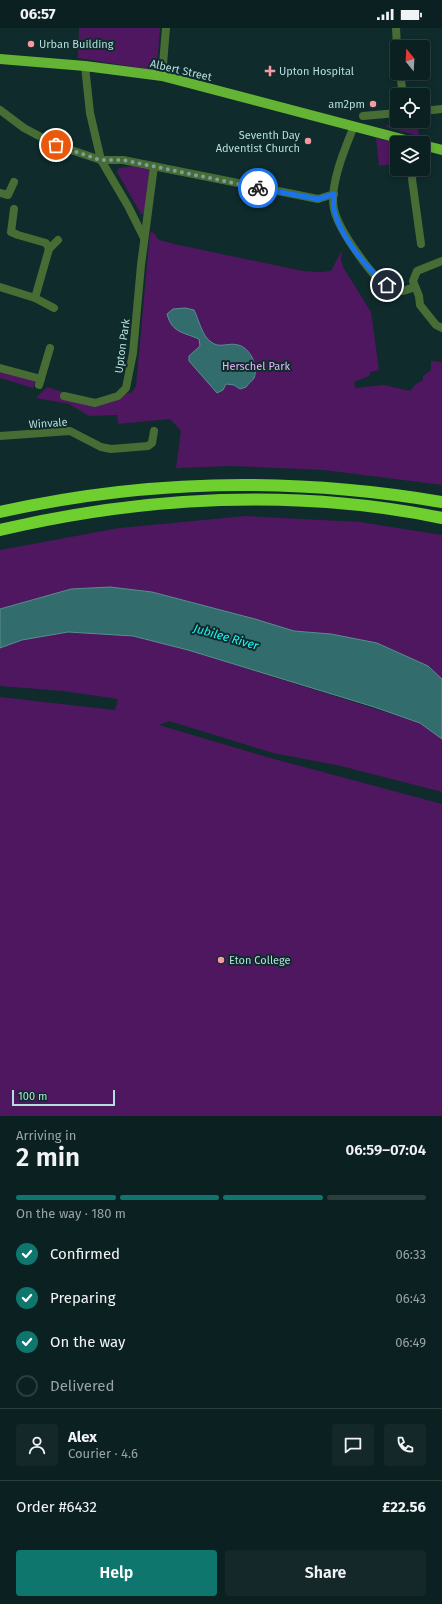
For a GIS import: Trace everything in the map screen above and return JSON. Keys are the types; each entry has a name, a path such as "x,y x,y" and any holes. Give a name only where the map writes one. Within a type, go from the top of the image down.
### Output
{"highway":[{"path":"0,512 47,502 104,494 143,489 211,484 307,485 376,491 442,502"},
{"path":"0,530 61,517 134,506 244,500 330,503 381,508 442,518"}],"main road":[{"name":"Albert Street","path":"0,59 85,66 162,76 391,136"},
{"path":"430,147 442,150"}],"street":[{"path":"162,76 166,28"},
{"path":"396,28 397,40"},
{"path":"85,66 90,113 100,160 144,238"},
{"path":"430,110 442,109"},
{"path":"0,110 24,128 56,145 100,160 123,160 318,199 334,194"},
{"path":"363,116 390,114"},
{"path":"354,126 341,160 334,194 334,209 339,224 351,244 375,276 393,290 404,291 414,287"},
{"name":"Upton Park","path":"64,396 95,403 118,396 126,388 133,353 144,238 154,166"},
{"path":"413,176 420,244"},
{"path":"0,193 8,195 14,182"},
{"path":"14,209 11,232 46,243 49,249"},
{"path":"35,298 49,249 58,240"},
{"path":"442,261 417,271 412,281 425,312 442,328"},
{"path":"0,287 35,298 54,308"},
{"path":"0,368 40,382 50,348"},
{"name":"Winvale","path":"0,436 70,431 101,447 111,449 148,446 152,443 154,431"}],"green space":[{"path":"79,28 160,28 157,66 153,70 78,58"},
{"path":"387,125 390,125 390,128 418,128 419,136 386,127"},
{"path":"376,138 390,141 390,164 379,166"},
{"path":"148,164 150,169 144,214 141,214 117,172 119,168"},
{"name":"Herschel Park","path":"150,232 154,233 159,240 174,244 303,271 331,271 342,250 341,259 343,267 371,312 379,370 371,372 369,376 354,382 355,388 384,385 410,391 416,384 423,380 423,376 431,370 431,361 442,362 442,485 324,470 231,466 176,468 181,431 170,419 118,424 117,415 89,416 69,404 36,398 47,387 95,402 132,392 136,386"},
{"path":"0,370 36,381 33,388 0,378"},
{"path":"246,516 360,522 442,535 442,679 428,666 377,643 331,634 294,631 255,619 151,592 130,589 71,589 0,609 0,550 119,528"},
{"name":"Eton College","path":"68,632 133,636 188,650 420,723 442,739 442,792 341,766 273,753 169,721 159,725 267,757 442,804 442,1116 0,1116 0,697 115,710 118,699 63,691 0,686 0,648 22,640"}],"water":[{"path":"185,308 194,310 205,336 211,342 218,345 238,345 250,353 254,363 255,374 254,378 246,387 240,389 234,385 226,384 223,390 217,393 189,361 189,356 200,346 199,339 183,333 175,328 169,320 167,314 173,309"},
{"name":"Jubilee River","path":"110,587 152,592 255,619 294,631 331,634 377,643 428,666 442,679 442,739 420,723 374,707 188,650 133,636 68,632 22,640 0,648 0,609 71,589"}],"way so far":[{"path":"56,145 100,160 123,160 258,188"}],"place":[{"name":"Urban Building","path":"31,44"},
{"name":"Upton Hospital","path":"270,71"},
{"name":"am2pm","path":"373,104"},
{"name":"Seventh Day Adventist Church","path":"308,141"},
{"name":"Eton College","path":"221,960"}],"route":[{"path":"258,188 318,199 334,194 334,209 339,224 351,244 375,276 387,285"}]}
